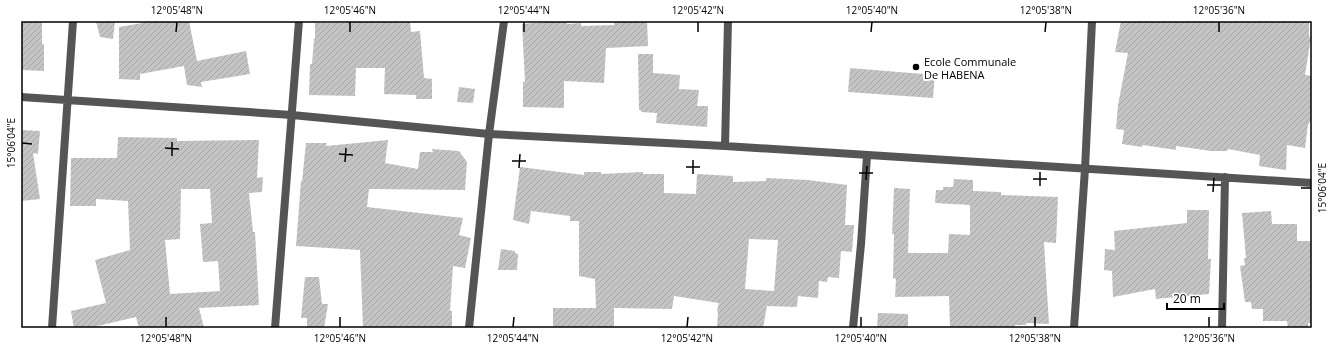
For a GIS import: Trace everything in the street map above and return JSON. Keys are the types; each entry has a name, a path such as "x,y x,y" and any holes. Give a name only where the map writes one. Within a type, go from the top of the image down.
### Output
{"street":[{"path":"52,328 73,21"},
{"path":"275,328 299,21"},
{"path":"469,328 489,134 504,21"},
{"path":"725,146 728,21"},
{"path":"1074,328 1085,168 1092,21"},
{"path":"21,97 292,115 489,134 725,146 1312,183"},
{"path":"853,328 867,156"},
{"path":"1222,328 1225,177"}],"building":[{"path":"21,21 42,21 44,71 21,70"},
{"path":"96,21 115,21 113,39 100,37"},
{"path":"154,21 189,21 197,61 246,51 250,74 201,82 202,87 187,85 184,66 140,74 140,80 119,79 119,27"},
{"path":"347,21 410,21 411,32 420,31 424,78 432,79 432,99 416,99 416,95 384,94 385,68 356,68 355,96 309,95 310,64 312,64 315,23 347,23"},
{"path":"567,21 567,24 581,23 581,26 614,25 614,21 647,21 648,46 606,48 604,83 564,81 564,108 523,107 523,82 525,82 522,24"},
{"path":"1121,21 1309,21 1309,37 1311,37 1305,75 1312,76 1312,123 1309,122 1309,125 1308,124 1305,148 1287,145 1286,170 1259,166 1260,155 1228,149 1227,151 1211,151 1176,146 1176,150 1143,145 1142,147 1122,144 1124,130 1116,129 1118,105 1128,53 1115,52"},
{"path":"638,54 653,54 653,73 680,75 679,89 699,90 697,106 708,106 707,127 656,123 657,113 641,112 641,110 639,110"},
{"path":"850,68 935,75 933,98 848,92"},
{"path":"459,87 475,89 473,103 457,102"},
{"path":"21,130 40,131 38,154 33,153 40,199 21,201"},
{"path":"118,137 177,138 177,141 259,140 257,178 263,177 262,192 249,193 253,232 255,232 259,305 199,308 204,328 139,328 136,317 89,328 74,328 71,311 106,303 95,260 130,250 128,201 96,199 96,206 70,206 71,158 117,158","holes":["181,189 210,189 212,223 200,224 203,262 218,261 220,291 170,294 165,240 180,239"]},
{"path":"388,140 385,163 418,169 420,152 433,152 432,149 459,151 467,162 465,190 369,189 367,207 463,218 459,235 471,238 465,268 453,266 450,311 452,311 452,328 363,328 360,250 296,246 301,181 306,143 327,143 326,146"},
{"path":"520,167 584,175 584,172 601,172 601,174 643,172 643,174 664,174 664,193 696,194 697,174 733,176 733,182 766,181 766,178 808,180 847,185 845,225 854,225 852,252 841,251 839,278 828,277 827,282 819,281 818,298 798,296 797,307 767,306 763,328 717,328 717,311 719,303 674,296 672,309 614,308 614,328 553,328 553,308 596,308 595,279 579,276 579,221 570,221 570,216 531,211 529,224 513,220","holes":["749,239 778,240 774,291 745,289"]},
{"path":"954,179 973,180 973,191 1001,192 1001,195 1058,197 1056,243 1044,242 1049,324 1026,323 1026,325 1015,325 1015,328 950,328 949,296 895,297 896,279 893,278 894,234 892,234 894,188 910,189 908,253 948,253 949,234 970,235 970,205 935,203 936,190 943,190 943,187 953,187"},
{"path":"1187,210 1209,210 1208,259 1211,259 1209,294 1156,299 1155,289 1113,297 1112,271 1104,270 1105,249 1115,250 1114,231 1187,223"},
{"path":"1271,211 1272,224 1297,224 1297,241 1312,241 1312,323 1308,323 1308,328 1288,328 1287,321 1263,321 1263,309 1252,309 1251,302 1245,302 1240,266 1245,265 1244,258 1246,258 1242,213"},
{"path":"501,249 515,251 515,253 518,254 517,270 498,270"},
{"path":"305,277 319,277 322,304 328,304 324,328 307,328 307,318 301,318"},
{"path":"878,313 908,314 908,328 877,328"}],"place":[{"name":"Ecole Communale De HABENA","path":"916,67"}]}
